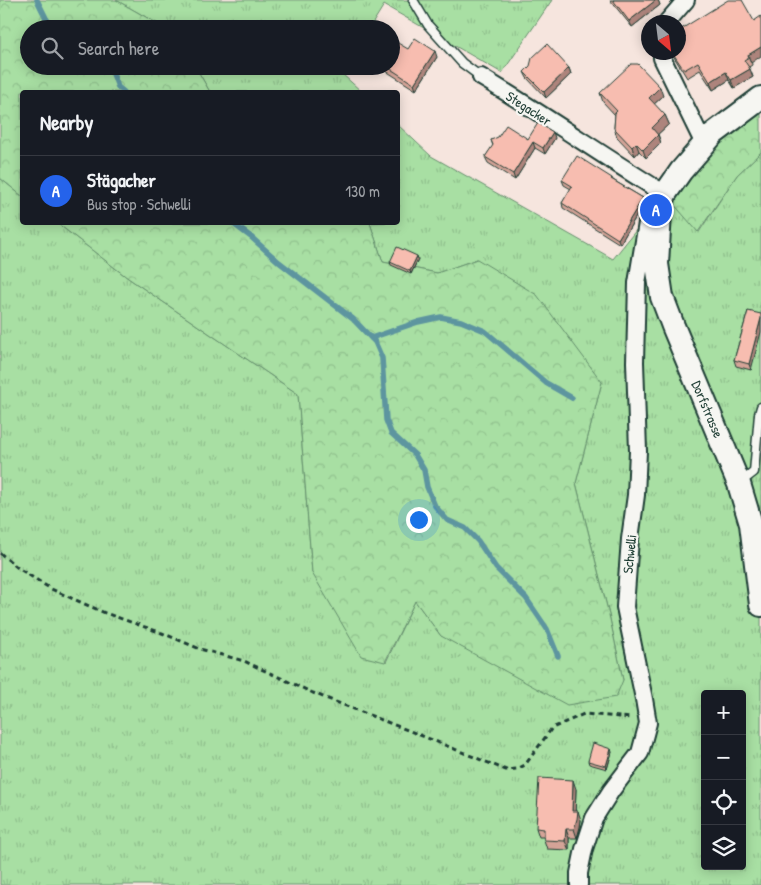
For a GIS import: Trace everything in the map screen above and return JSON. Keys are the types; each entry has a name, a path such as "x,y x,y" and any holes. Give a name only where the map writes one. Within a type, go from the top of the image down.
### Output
{"street":[{"path":"673,15 686,0"},
{"path":"663,60 704,144"},
{"name":"Stegacker","path":"481,77 518,99 581,142 663,204"},
{"path":"663,204 681,171 713,134 761,98"},
{"name":"Dorfstrasse","path":"663,204 657,264 662,297 739,484 751,524 761,605"},
{"name":"Schwelli","path":"579,885 579,873 584,849 594,818 611,791 640,753 648,723 625,608 630,538 636,495 638,451 635,362 637,283 648,217 663,204"}],"lane":[{"name":"Stegacker","path":"413,0 428,25 462,63 481,77"},
{"path":"739,484 754,472 761,407"}],"path":[{"path":"0,553 18,568 51,589 105,613 200,649 244,661 313,693 506,770 517,769 525,765 552,728 584,714 637,719 648,723"}],"green space":[{"path":"0,0 116,0 151,20 20,20 20,75 200,75 209,90 20,90 20,194 0,178"},
{"path":"116,0 552,0 502,73 384,5 375,20 151,20"},
{"path":"200,75 343,75 360,90 209,90"},
{"path":"761,99 761,152 737,175 698,232 665,194"},
{"path":"400,127 431,156 613,259 665,194 699,232 737,175 761,152 761,885 0,885 0,178 20,194 20,225 60,225 128,278 298,394 312,573 386,662 415,601 441,636 623,680 610,619 576,483 602,382 477,259 437,273 383,262 371,225 400,225"},
{"path":"60,225 371,225 383,262 437,273 477,259 537,295 602,382 576,483 610,619 623,680 616,697 567,705 441,636 415,601 385,662 361,656 312,573 298,394 128,278"}],"building":[{"path":"613,0 656,0 629,21"},
{"path":"728,0 742,0 754,21 761,16 761,47 748,55 749,57 744,60 750,69 731,80 726,72 710,82 698,62 684,70 677,60 686,60 686,26"},
{"path":"415,38 435,51 414,84 400,75 400,44 408,49"},
{"path":"547,44 569,68 544,92 524,72 530,66 532,58"},
{"path":"631,64 638,64 660,87 649,98 665,115 652,128 658,135 643,150 636,143 632,147 614,128 615,113 617,111 600,93"},
{"path":"538,123 553,132 543,148 533,142 513,174 485,157 493,145 491,140 498,137 506,125 528,139"},
{"path":"577,156 643,198 618,239 562,203 572,186 562,180"},
{"path":"397,247 417,256 410,271 390,262"},
{"path":"748,311 761,314 749,364 734,360"},
{"path":"593,743 611,749 606,766 588,761"},
{"path":"539,778 573,780 572,811 578,811 577,819 574,829 566,829 565,841 544,840 544,829 536,828"}],"waterway":[{"path":"37,0 47,20"},
{"path":"113,75 118,87 122,90"},
{"path":"235,225 279,262 353,319 375,342 382,358 386,420 391,433 415,455 424,470 427,487 435,506 447,520 465,528 478,541 496,568 526,598 547,629 558,656"},
{"path":"371,338 418,322 441,317 461,321 485,331 546,383 572,398"}],"place":[{"name":"Stägacher","path":"656,210"}]}
